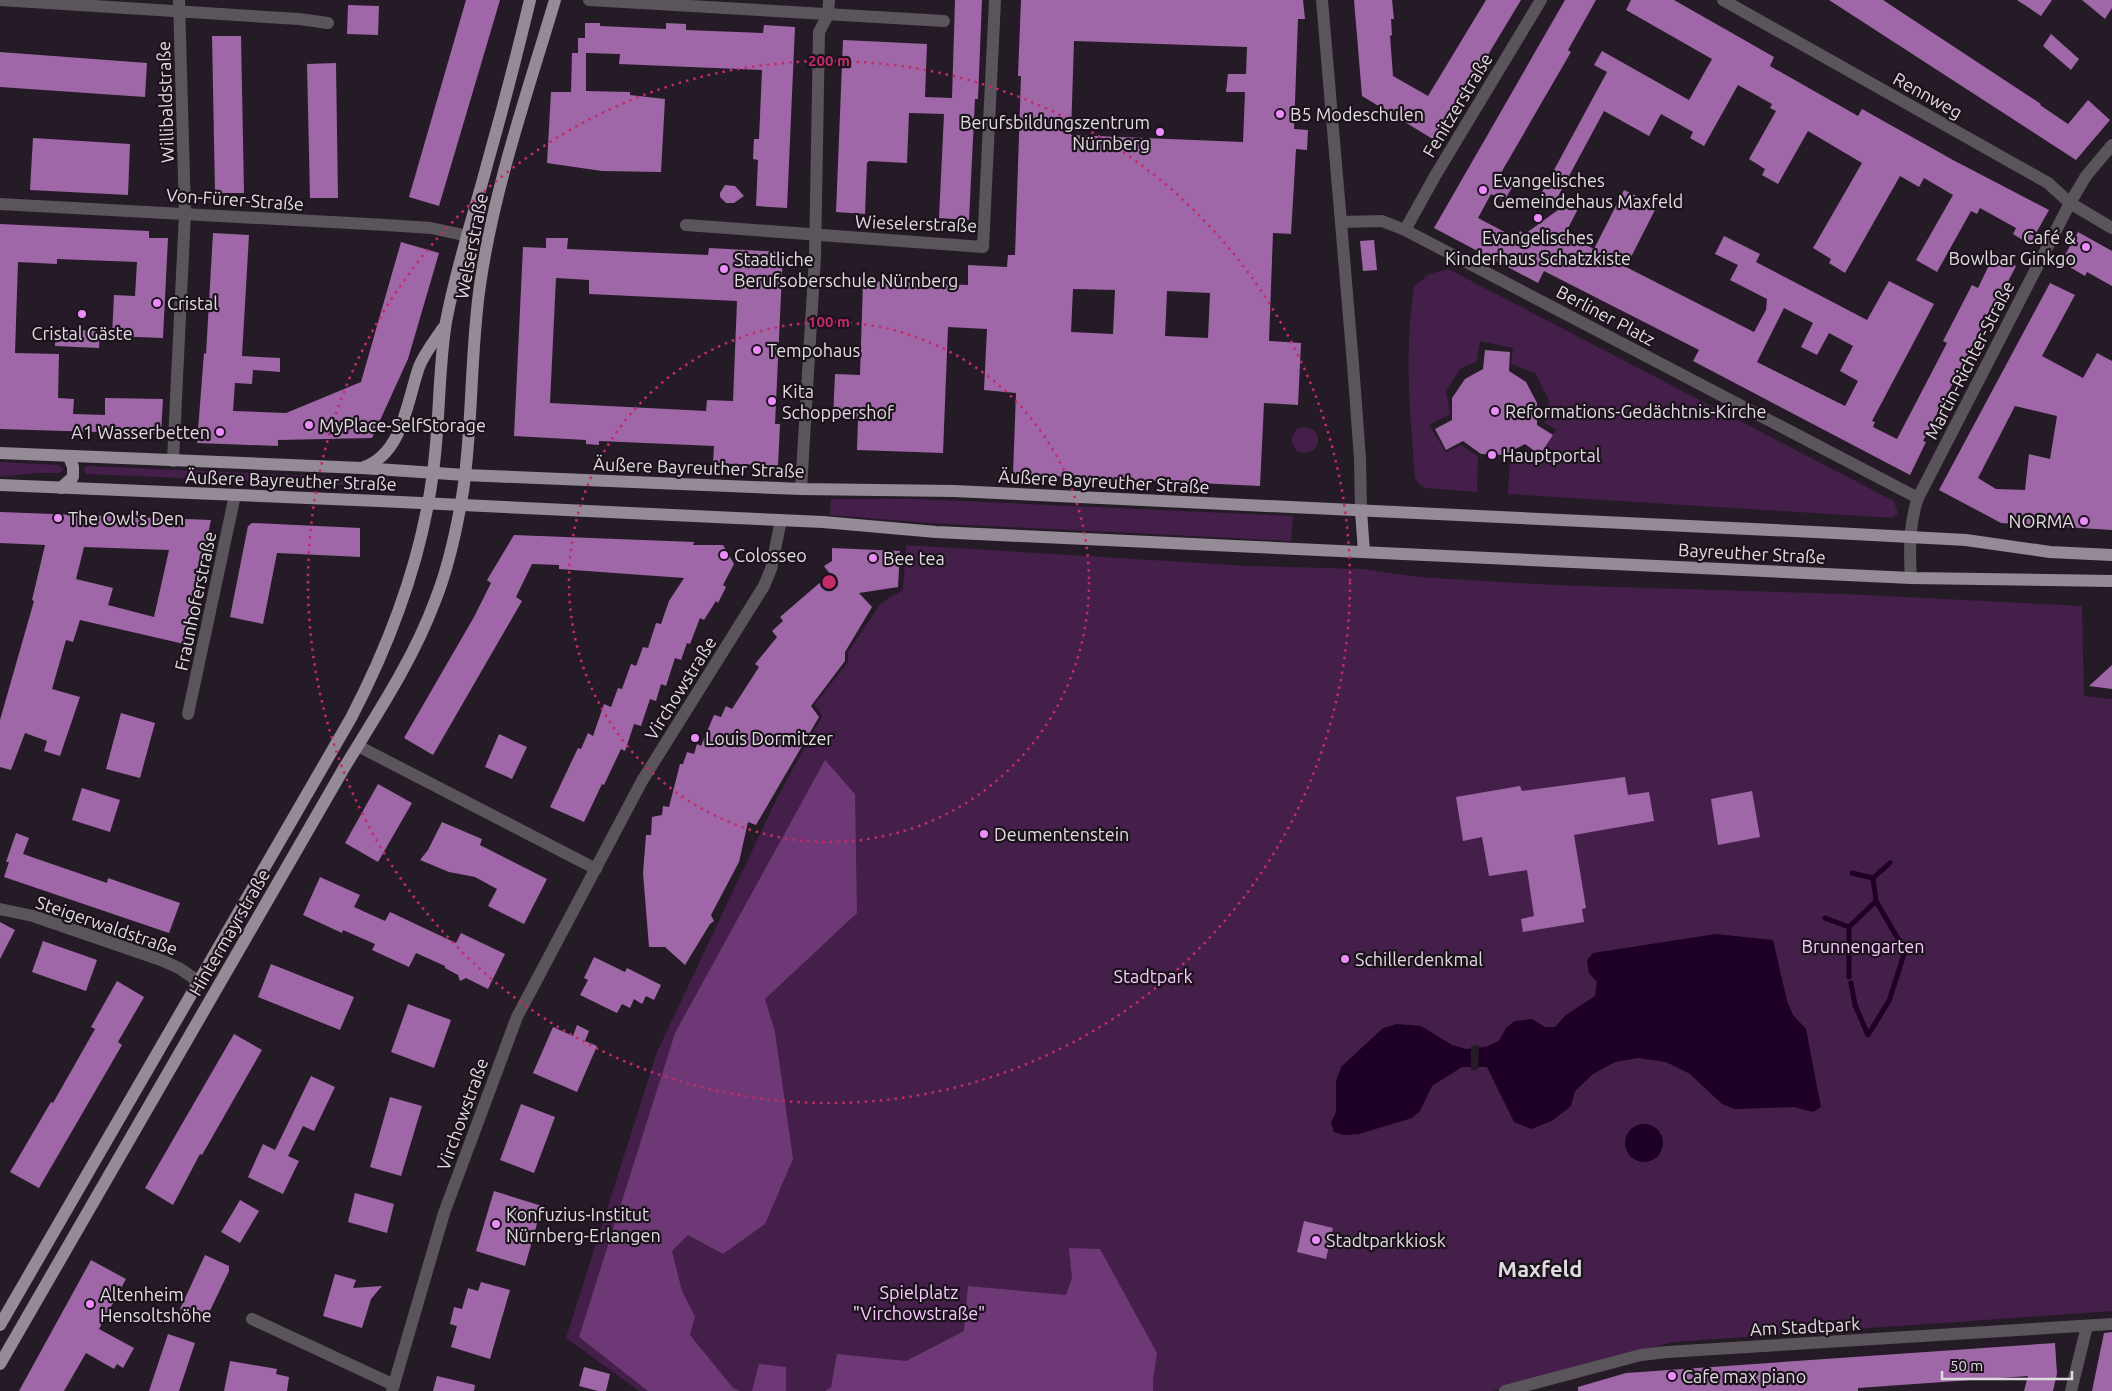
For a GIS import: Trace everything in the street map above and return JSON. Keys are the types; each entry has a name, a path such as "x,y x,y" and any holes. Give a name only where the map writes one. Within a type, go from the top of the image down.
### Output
{"main road":[{"name":"Welserstraße","path":"433,473 439,374 446,322 530,0"},
{"name":"Welserstraße","path":"460,505 465,475 476,316 487,246 498,196 556,0"},
{"path":"362,468 382,456 394,440 402,424 419,366 446,322"},
{"name":"Äußere Bayreuther Straße","path":"0,453 800,489 954,491 1397,513"},
{"path":"61,488 73,477 73,467 69,457"},
{"name":"Hintermayrstraße","path":"0,1325 368,685 404,597 428,503 433,473"},
{"name":"Äußere Bayreuther Straße","path":"0,486 428,503 781,520 936,532 1390,553"},
{"name":"Hintermayrstraße","path":"0,1364 401,674 429,615 448,562 460,505"},
{"path":"1361,511 1364,552"},
{"name":"Bayreuther Straße","path":"1397,513 1911,537 1985,542 2056,552 2112,555"},
{"name":"Bayreuther Straße","path":"1390,553 1911,578 2112,581"}],"street":[{"path":"0,0 180,6 328,23"},
{"path":"589,0 944,21"},
{"path":"800,489 814,257 819,32 828,15 829,0"},
{"name":"Wieselerstraße","path":"814,235 983,247 995,0"},
{"path":"1322,0 1342,222 1360,459 1361,511"},
{"name":"Fenitzerstraße","path":"1405,230 1435,176 1541,0"},
{"name":"Rennweg","path":"1723,0 2048,184 2070,204 2112,228"},
{"name":"Willibaldstraße","path":"173,461 185,213 180,6"},
{"name":"Martin-Richter-Straße","path":"1911,578 1912,519 1918,498 2070,204 2086,176 2112,145"},
{"name":"Von-Fürer-Straße","path":"0,204 431,228 468,236"},
{"name":"Berliner Platz","path":"1342,222 1382,221 1405,230 1918,498"},
{"path":"686,225 814,235"},
{"name":"Fraunhoferstraße","path":"188,714 235,495"},
{"name":"Virchowstraße","path":"252,1319 393,1388 444,1213 517,1017 642,781 764,586 771,569 781,520"},
{"path":"358,746 596,868"},
{"name":"Steigerwaldstraße","path":"0,909 33,916 170,963 198,981"},
{"name":"Am Stadtpark","path":"1505,1391 1641,1355 1667,1352 2112,1324"},
{"path":"2071,1391 2087,1326"}],"green space":[{"path":"1448,269 1894,501 1898,514 1893,518 1508,494 1510,463 1527,449 1541,457 1556,429 1544,423 1549,401 1535,373 1511,364 1513,348 1480,341 1477,361 1460,369 1446,391 1450,414 1429,425 1446,452 1461,445 1478,456 1477,492 1425,488 1415,478 1411,430 1409,335 1411,311 1414,287 1429,274"},
{"path":"1305,427 1314,431 1318,440 1314,449 1305,453 1296,449 1292,440 1296,431"},
{"path":"0,462 59,465 63,469 59,473 35,473 0,477"},
{"path":"87,466 394,479 392,487 87,474 83,470"},
{"path":"831,499 918,499 1293,516 1291,541 929,523 830,515"},
{"name":"Stadtpark","path":"906,545 1249,566 1362,569 1418,577 1553,585 1845,594 2082,606 2084,696 2112,699 2112,1311 1673,1342 1493,1391 639,1391 566,1338 657,1052 777,798 822,716 815,704 848,662 848,652 881,603 903,590"}],"shaded area":[{"path":"825,760 855,794 857,913 765,999 775,1032 793,1159 765,1224 723,1254 688,1235 672,1251 682,1291 695,1317 690,1335 733,1388 740,1391 648,1391 579,1337 675,1033"},
{"path":"1716,934 1773,940 1787,1001 1793,1015 1806,1029 1821,1107 1813,1112 1794,1107 1735,1109 1722,1104 1690,1074 1666,1062 1638,1058 1615,1062 1593,1074 1575,1091 1571,1106 1552,1121 1531,1129 1514,1122 1487,1067 1462,1067 1432,1086 1420,1111 1412,1118 1359,1134 1344,1135 1334,1132 1331,1123 1336,1112 1336,1081 1341,1067 1383,1028 1397,1024 1421,1026 1452,1045 1466,1049 1485,1047 1499,1041 1506,1028 1515,1021 1532,1019 1545,1027 1555,1027 1566,1015 1595,996 1597,982 1589,973 1587,960 1593,953"},
{"path":"1644,1124 1658,1129 1663,1143 1658,1157 1644,1162 1630,1157 1625,1143 1630,1129"},
{"path":"1069,1248 1100,1249 1157,1353 1153,1391 825,1391 831,1387 837,1354 906,1361 964,1331 968,1286 1066,1295 1072,1278"},
{"path":"759,1364 786,1367 786,1391 752,1391"}],"pier":[{"path":"1479,1045 1478,1070 1471,1070 1471,1046"}],"building":[{"path":"466,0 500,0 439,206 409,197"},
{"path":"955,0 982,0 978,99 975,99 969,220 939,218 944,114 909,113 907,163 869,161 867,163 865,214 836,212 843,40 927,44 925,97 952,98"},
{"name":"Berufsbildungszentrum Nürnberg","path":"1021,0 1303,0 1305,19 1298,19 1294,129 1308,130 1307,150 1296,149 1291,234 1273,233 1269,341 1301,343 1298,405 1264,403 1260,486 1013,474 1016,393 984,390 987,329 948,327 943,453 857,450 858,419 833,418 835,374 860,375 863,281 968,285 968,265 1007,267 1008,255 1015,255 1021,76 1018,76","holes":["1074,41 1247,47 1246,74 1228,74 1226,92 1245,92 1243,142 1071,135","1073,289 1115,290 1113,334 1071,332","1167,291 1210,293 1208,338 1165,336"]},
{"path":"1354,0 1392,0 1394,19 1391,19 1392,35 1390,36 1393,76 1428,96 1486,0 1521,0 1436,141 1362,96"},
{"path":"1565,0 1596,0 1568,50 1571,52 1498,178 1513,186 1504,201 1491,194 1478,218 1516,238 1520,231 1525,234 1569,202 1579,207 1565,234 1594,249 1624,190 1657,206 1626,267 1754,332 1766,310 1767,299 1730,280 1738,265 1715,254 1724,236 1760,254 1756,262 1867,320 1889,281 1934,304 1872,421 1875,422 1873,427 1897,439 1947,343 1943,341 1972,285 1978,288 1994,255 2016,266 1999,299 1997,298 1923,441 1926,442 1910,475 1693,361 1699,350 1544,271 1538,283 1434,228","holes":["1784,308 1813,323 1801,347 1817,355 1829,333 1853,346 1840,371 1858,381 1845,406 1757,362"]},
{"path":"1631,0 1674,0 1774,57 1770,66 1858,116 1862,109 1953,160 2049,210 2031,242 2026,242 2013,234 2016,228 1980,208 1977,214 1971,211 1937,272 1916,260 1953,195 1924,178 1919,187 1900,176 1845,273 1829,263 1831,259 1813,248 1862,163 1808,131 1778,184 1762,175 1765,169 1749,159 1776,111 1770,108 1772,104 1738,85 1704,146 1690,138 1693,132 1661,114 1649,136 1604,111 1555,202 1541,194 1607,72 1594,65 1602,51 1689,100 1712,59 1626,10"},
{"path":"1829,0 1883,0 2041,104 2068,124 2088,100 2110,120 2076,160"},
{"path":"2017,0 2052,0 2041,16"},
{"path":"2082,0 2112,0 2112,8 2105,19"},
{"path":"348,5 379,6 378,35 347,34"},
{"path":"585,23 600,23 600,26 666,29 666,23 686,24 686,30 763,33 764,25 795,27 787,208 756,206 758,160 753,159 754,139 759,139 762,70 619,64 620,54 586,53 586,91 630,92 630,95 665,99 661,172 602,171 547,163 551,92 571,92 572,53 578,53 578,38 585,38"},
{"path":"2051,34 2079,59 2071,70 2043,46"},
{"path":"212,36 241,36 244,193 215,193"},
{"path":"0,52 147,63 145,97 0,87"},
{"path":"336,63 338,198 310,198 307,64"},
{"path":"33,138 130,144 128,195 30,190"},
{"path":"725,185 735,186 744,196 734,203 726,203 720,197 720,193"},
{"path":"0,224 149,231 149,238 168,238 163,338 112,336 114,295 135,296 137,262 57,259 57,264 18,262 15,353 59,354 58,398 74,399 73,414 105,415 105,398 163,399 161,434 0,429"},
{"path":"2078,232 2112,251 2112,286 2087,272 2085,276 2061,262"},
{"path":"213,233 249,235 242,356 280,358 280,372 253,370 252,384 235,383 233,411 286,413 361,382 401,242 439,253 408,359 372,438 278,440 278,446 197,443 204,353 206,354"},
{"path":"546,238 568,238 567,249 708,255 709,248 783,252 775,424 780,424 778,466 713,463 714,446 599,441 599,445 586,444 586,440 514,436 523,247 546,248","holes":["556,278 589,280 589,294 737,301 733,401 707,400 706,411 550,403"]},
{"path":"1374,240 1377,270 1363,271 1360,241"},
{"path":"2050,283 2075,295 2042,356 2083,378 2097,353 2112,361 2112,530 2001,523 1939,490","holes":["2015,406 2057,416 2050,459 2029,454 2025,490 1996,489 1978,478"]},
{"path":"56,329 100,331 99,348 55,346"},
{"name":"Reformations-Gedächtnis-Kirche","path":"1485,350 1510,352 1509,371 1526,382 1537,403 1537,425 1553,435 1540,455 1525,444 1504,455 1481,454 1463,441 1446,450 1435,429 1452,420 1452,398 1465,379 1483,369"},
{"path":"0,512 211,520 184,644 80,620 73,642 66,640 52,689 80,697 60,756 44,751 47,741 25,733 11,770 0,767 0,720 34,601 32,600 45,545 0,543","holes":["84,547 169,550 154,617 108,605 113,588 76,579"]},
{"path":"252,523 360,528 360,557 277,553 263,624 230,617 248,526"},
{"path":"514,535 694,542 693,545 723,545 734,564 723,585 726,587 718,603 716,601 704,620 700,618 690,644 687,643 681,660 675,658 666,686 661,684 656,701 650,699 641,726 634,724 625,751 621,749 584,822 550,807 578,748 581,749 588,733 593,736 604,704 611,707 618,688 622,689 631,664 636,666 643,647 648,648 656,623 661,624 669,601 684,578 559,569 559,565 532,564 516,597 522,601 433,755 404,738 474,617 491,583 487,580"},
{"path":"832,548 900,551 898,587 859,593 872,607 845,652 845,661 811,706 819,717 756,825 748,822 739,862 711,915 714,921 710,924 685,965 665,947 649,947 643,873 646,835 651,835 652,817 662,815 663,806 669,807 680,764 683,764 687,752 694,754 697,744 701,746 714,715 721,717 726,706 732,709 759,667 755,664 777,637 772,631 783,621 780,617 830,574 824,566 832,561"},
{"path":"2112,665 2112,689 2089,686"},
{"path":"121,713 155,723 140,778 106,769"},
{"path":"499,734 527,747 512,779 485,767"},
{"path":"1625,777 1628,795 1649,792 1654,821 1574,835 1586,908 1582,909 1584,922 1523,932 1521,919 1534,916 1527,870 1489,876 1482,837 1463,841 1456,797 1520,786 1522,791"},
{"path":"378,784 412,803 378,862 345,843"},
{"path":"82,788 120,800 110,832 72,820"},
{"path":"1752,791 1760,837 1718,845 1711,799"},
{"path":"442,822 482,839 480,845 547,879 524,924 488,906 497,889 475,877 449,872 420,860 428,850"},
{"path":"16,833 29,838 23,854 107,883 108,878 180,903 169,933 4,877 9,862 6,862"},
{"path":"320,877 360,895 354,907 385,921 390,912 456,943 461,933 505,954 488,989 466,978 460,981 458,975 445,968 445,966 416,953 409,967 372,950 375,944 343,930 342,933 303,915"},
{"path":"0,922 15,930 0,959"},
{"path":"43,941 97,960 86,991 32,972"},
{"path":"594,957 625,972 627,968 661,985 654,1000 646,996 642,1004 634,999 630,1008 622,1004 617,1013 580,995 588,980 584,978"},
{"path":"271,964 354,997 340,1030 258,997"},
{"path":"117,981 144,997 118,1042 122,1045 39,1188 10,1172 51,1102 53,1103 95,1029 91,1027"},
{"path":"408,1004 451,1020 434,1068 391,1052"},
{"path":"577,1025 589,1031 585,1041 597,1046 577,1092 533,1073 553,1027 573,1036"},
{"path":"234,1034 262,1050 202,1155 200,1154 173,1205 145,1188"},
{"path":"311,1076 335,1087 314,1131 303,1126 288,1156 299,1161 283,1194 248,1177 263,1144 275,1150"},
{"path":"390,1097 422,1106 401,1176 370,1167"},
{"path":"521,1104 555,1117 534,1173 500,1160"},
{"path":"494,1191 542,1206 525,1266 476,1251"},
{"path":"355,1193 394,1204 387,1233 348,1222"},
{"path":"240,1200 259,1211 240,1243 221,1232"},
{"path":"1304,1221 1333,1228 1326,1259 1297,1252"},
{"path":"205,1255 229,1266 229,1271 205,1321 180,1309"},
{"name":"Altenheim Hensoltshöhe","path":"91,1260 126,1279 99,1329 134,1348 123,1368 117,1364 114,1369 86,1353 64,1391 19,1391"},
{"path":"335,1274 356,1280 353,1288 382,1286 371,1299 362,1328 323,1316"},
{"path":"481,1282 510,1290 490,1359 451,1347 457,1326 450,1324 454,1307 462,1309 468,1288 478,1291"},
{"path":"2112,1332 2112,1391 2092,1391 2104,1333"},
{"path":"168,1334 195,1343 179,1391 149,1391"},
{"path":"2055,1343 2057,1374 2053,1391 2024,1391 2028,1376 1858,1388 1858,1391 1578,1391 1578,1387 1626,1373"},
{"path":"230,1361 277,1369 276,1374 289,1377 287,1391 224,1391"},
{"path":"584,1367 610,1374 606,1391 579,1386"},
{"path":"437,1376 475,1385 474,1391 433,1391"}],"waterway":[{"path":"1873,878 1890,863"},
{"path":"1852,873 1873,878"},
{"path":"1851,983 1855,1005 1868,1035 1889,1001 1905,951 1876,901 1873,878"},
{"path":"1849,977 1849,927 1876,901"},
{"path":"1825,918 1849,927"}],"place":[{"name":"B5 Modeschulen","path":"1280,114"},
{"name":"Berufsbildungszentrum Nürnberg","path":"1160,132"},
{"name":"Evangelisches Gemeindehaus Maxfeld","path":"1483,190"},
{"name":"Evangelisches Kinderhaus Schatzkiste","path":"1538,218"},
{"name":"Café & Bowlbar Ginkgo","path":"2086,247"},
{"name":"Staatliche Berufsoberschule Nürnberg","path":"724,269"},
{"name":"Cristal","path":"157,303"},
{"name":"Cristal Gäste","path":"82,314"},
{"name":"Tempohaus","path":"757,350"},
{"name":"Kita Schoppershof","path":"772,401"},
{"name":"Reformations-Gedächtnis-Kirche","path":"1495,411"},
{"name":"MyPlace-SelfStorage","path":"309,425"},
{"name":"A1 Wasserbetten","path":"220,432"},
{"name":"Hauptportal","path":"1492,455"},
{"name":"The Owl's Den","path":"58,518"},
{"name":"NORMA","path":"2084,521"},
{"name":"Colosseo","path":"724,555"},
{"name":"Bee tea","path":"873,558"},
{"name":"Louis Dormitzer","path":"695,738"},
{"name":"Deumentenstein","path":"984,834"},
{"name":"Schillerdenkmal","path":"1345,959"},
{"name":"Konfuzius-Institut Nürnberg-Erlangen","path":"496,1224"},
{"name":"Stadtparkkiosk","path":"1316,1240"},
{"name":"Altenheim Hensoltshöhe","path":"90,1304"},
{"name":"Cafe max piano","path":"1672,1376"}],"district":[{"name":"Maxfeld","path":"1540,1268"}],"park label":[{"name":"Brunnengarten","path":"1863,946"},
{"name":"Spielplatz \"Virchowstraße\"","path":"919,1302"}]}
